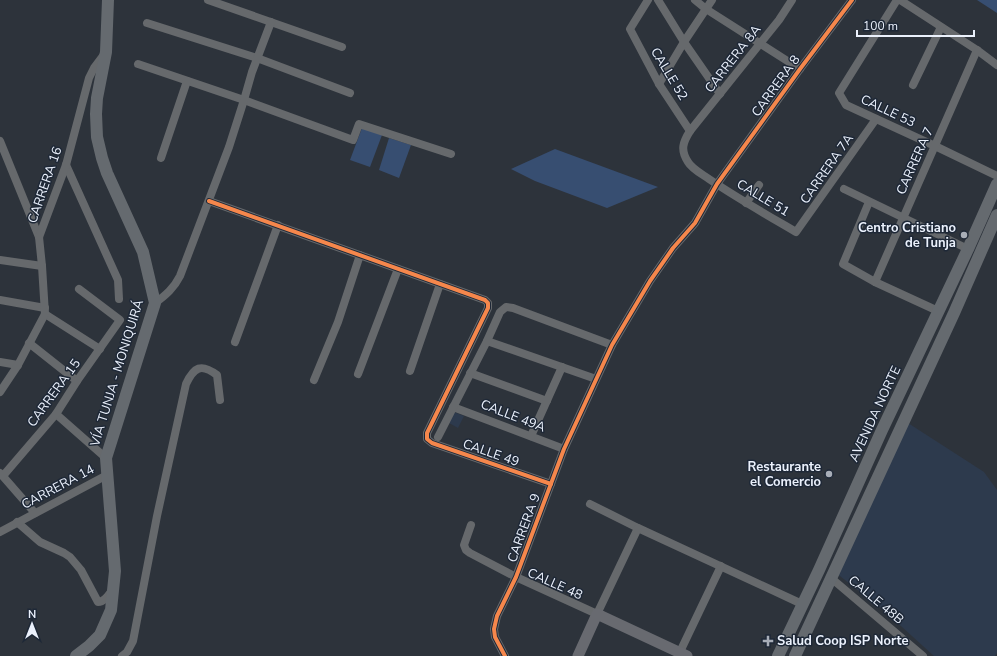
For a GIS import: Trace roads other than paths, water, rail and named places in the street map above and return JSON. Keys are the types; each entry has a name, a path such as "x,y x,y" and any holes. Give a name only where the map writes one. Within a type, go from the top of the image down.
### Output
{"main road":[{"name":"VÍA TUNJA - MONIQUIRÁ","path":"76,656 100,635 111,610 114,571 106,458 155,303 144,252 107,173 97,137 97,98 106,52 108,0"},
{"name":"AVENIDA NORTE","path":"778,656 997,184"},
{"path":"795,656 954,313 997,215"}],"street":[{"path":"208,0 342,47"},
{"name":"CALLE 52","path":"648,0 630,29 659,84 690,131"},
{"path":"658,0 684,42 720,94"},
{"path":"695,0 706,9 800,69"},
{"path":"659,84 684,42 712,0"},
{"name":"CARRERA 8A","path":"690,131 779,20 792,0"},
{"name":"CARRERA 8","path":"612,345 650,281 672,248 695,223 717,184 852,0"},
{"name":"CALLE 53","path":"897,0 839,93 846,106 997,176"},
{"path":"900,0 977,50 997,66"},
{"path":"155,303 171,290 180,276 210,201 229,148 252,72 271,22"},
{"path":"147,23 257,58 350,93"},
{"path":"914,85 941,26"},
{"name":"CARRERA 7","path":"875,282 977,50"},
{"name":"CARRERA 16","path":"45,311 39,237 66,165 89,78 94,68 106,52"},
{"path":"138,64 244,100 353,140 360,124 451,154"},
{"path":"161,158 187,81"},
{"name":"CARRERA 7A","path":"796,232 876,119"},
{"name":"CALLE 51","path":"690,131 684,141 683,151 688,162 695,169 746,203 796,232"},
{"path":"0,141 39,237"},
{"path":"66,165 118,280 119,299"},
{"path":"746,203 759,185"},
{"path":"844,190 968,249"},
{"path":"210,201 440,284 410,371"},
{"path":"869,202 843,264 875,282 938,311"},
{"path":"235,342 278,225"},
{"path":"984,244 997,228"},
{"path":"314,380 338,322 360,255"},
{"path":"0,260 42,266"},
{"path":"358,374 398,269"},
{"name":"CALLE 49","path":"440,284 485,300 488,303 488,308 427,433 427,439 432,443 551,484"},
{"name":"CARRERA 15","path":"1,475 56,414 77,381 120,320 79,289"},
{"path":"0,300 45,311 100,348"},
{"path":"438,437 487,341 500,312 506,308 513,308 612,345"},
{"path":"0,392 18,365 45,311"},
{"path":"487,341 596,379"},
{"path":"29,343 77,381"},
{"name":"CARRERA 9","path":"505,656 495,637 494,629 496,616 516,577 564,449 612,345"},
{"path":"0,362 18,365"},
{"path":"531,436 562,367"},
{"path":"122,656 127,652 133,641 157,516 186,384 194,370 201,368 209,369 217,375 220,400"},
{"path":"470,373 547,401"},
{"name":"CALLE 49A","path":"453,407 564,449"},
{"path":"56,414 106,458"},
{"path":"1,475 35,513"},
{"name":"CARRERA 14","path":"0,532 107,476"},
{"path":"590,504 638,528 802,604"},
{"path":"17,522 40,542 70,557 81,570 98,602 105,599 113,589"},
{"name":"CALLE 48","path":"470,525 464,545 466,550 470,553 516,577 681,655"},
{"path":"578,656 596,614 638,528"},
{"path":"681,655 721,566"},
{"name":"CALLE 48B","path":"831,578 923,656"}],"place":[{"name":"Centro Cristiano de Tunja","path":"964,235"},
{"name":"Restaurante el Comercio","path":"829,474"},
{"name":"Salud Coop ISP Norte","path":"768,641"}]}
